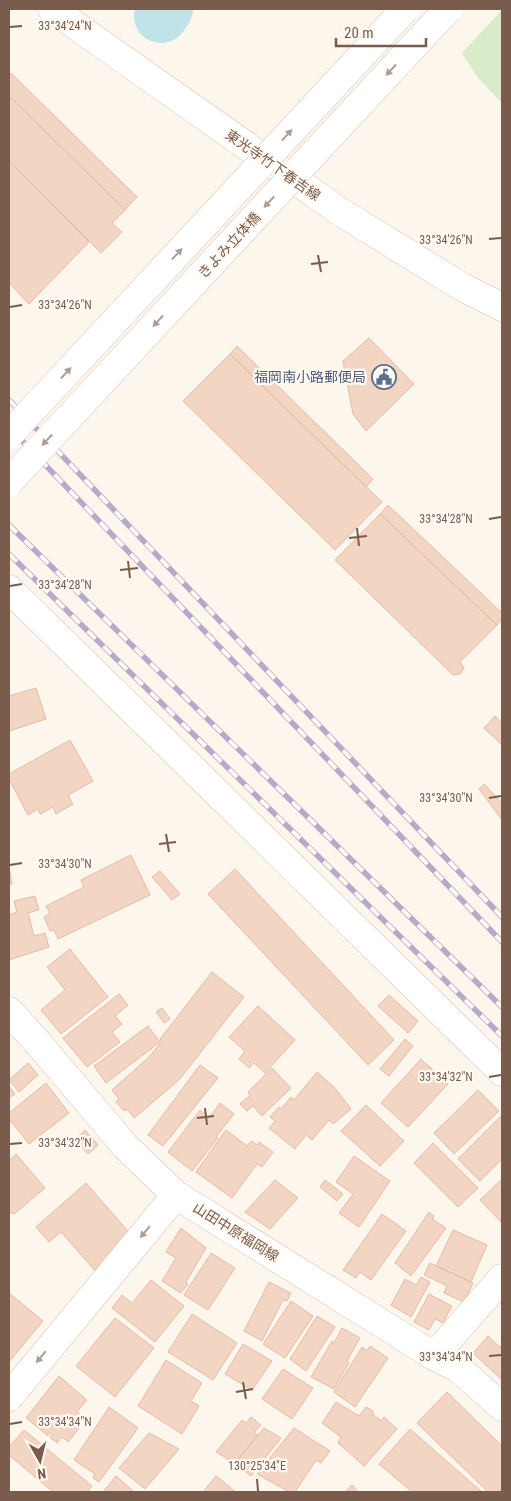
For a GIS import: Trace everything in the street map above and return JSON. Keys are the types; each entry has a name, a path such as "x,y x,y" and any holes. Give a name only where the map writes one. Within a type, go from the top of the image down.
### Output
{"street":[{"name":"東光寺竹下春吉線","path":"52,9 339,211 462,287 502,307"},
{"path":"9,434 405,9"},
{"name":"きよみ立体橋","path":"9,482 448,9"},
{"path":"9,589 502,1072"},
{"name":"山田中原福岡線","path":"9,1011 124,1146 176,1195 434,1356 458,1368 502,1407"},
{"path":"9,1397 176,1195"},
{"path":"434,1356 502,1278"}],"green space":[{"path":"502,10 502,103 478,78 462,53"}],"building":[{"path":"11,73 137,197 125,210 9,96 9,76"},
{"path":"9,96 125,210 112,223 122,232 101,253 9,161"},
{"path":"9,161 89,242 29,304 9,283"},
{"path":"369,338 414,384 366,431 353,414 343,361"},
{"path":"237,346 373,479 366,487 230,354"},
{"path":"230,354 382,502 335,550 183,401"},
{"path":"388,505 502,613 502,619 497,625 380,514"},
{"path":"380,514 497,625 460,662 464,668 460,674 453,675 335,560"},
{"path":"36,688 46,719 9,731 9,696"},
{"path":"495,716 502,723 502,745 484,728"},
{"path":"70,740 93,781 68,795 73,804 56,814 53,807 40,814 38,809 28,815 9,779 9,774"},
{"path":"484,784 502,803 502,820 479,789"},
{"path":"131,855 150,895 58,939 54,930 50,931 44,917 50,913 46,906 84,887 81,880"},
{"path":"9,867 12,884 9,884"},
{"path":"235,869 394,1040 368,1065 208,894"},
{"path":"160,871 180,894 172,900 152,877"},
{"path":"35,896 39,910 28,913 34,936 45,933 49,947 9,960 9,915 17,912 14,901"},
{"path":"70,949 108,997 61,1034 41,1010 65,990 47,967"},
{"path":"212,972 244,997 179,1080 134,1118 127,1109 124,1111 116,1102 119,1099 112,1090 150,1056 162,1041 160,1039"},
{"path":"119,994 128,1005 115,1016 122,1024 112,1032 120,1042 87,1067 63,1038"},
{"path":"389,995 418,1021 408,1033 378,1006"},
{"path":"258,1006 295,1040 265,1073 254,1063 249,1068 239,1059 245,1051 229,1037"},
{"path":"162,1008 170,1019 164,1023 156,1012"},
{"path":"148,1026 160,1042 106,1083 94,1066"},
{"path":"405,1039 413,1046 389,1076 380,1069"},
{"path":"421,1059 448,1084 408,1127 381,1103"},
{"path":"28,1063 38,1075 19,1092 9,1080"},
{"path":"200,1065 218,1078 163,1146 148,1135"},
{"path":"272,1068 291,1088 262,1116 253,1106 247,1111 240,1104 250,1095 248,1092"},
{"path":"317,1072 335,1088 351,1109 333,1124 329,1120 312,1140 306,1135 295,1149 269,1128 275,1121 270,1117 279,1107 281,1109 291,1097 294,1100"},
{"path":"46,1083 69,1113 29,1144 9,1119 9,1113"},
{"path":"9,1086 15,1094 9,1098"},
{"path":"478,1090 499,1111 454,1154 434,1133"},
{"path":"220,1103 234,1114 192,1171 168,1152 200,1110 209,1118"},
{"path":"366,1105 404,1141 380,1166 341,1131"},
{"path":"502,1115 502,1159 480,1181 458,1159"},
{"path":"85,1130 98,1145 88,1154 75,1140"},
{"path":"226,1130 247,1146 251,1141 257,1145 259,1142 273,1152 262,1167 257,1164 232,1198 196,1172"},
{"path":"433,1143 478,1188 458,1207 414,1163"},
{"path":"16,1154 45,1188 14,1214 9,1212 9,1161"},
{"path":"354,1156 390,1181 359,1227 339,1213 353,1194 336,1182"},
{"path":"502,1179 502,1223 480,1200"},
{"path":"275,1180 298,1198 270,1229 245,1212"},
{"path":"325,1180 343,1194 337,1201 320,1187"},
{"path":"86,1183 134,1238 96,1272 61,1232 49,1242 36,1227"},
{"path":"429,1212 434,1216 432,1219 446,1228 411,1276 395,1263"},
{"path":"382,1214 406,1231 371,1280 360,1272 356,1278 343,1270"},
{"path":"181,1228 206,1248 186,1282 188,1284 181,1293 162,1281 176,1258 166,1252"},
{"path":"453,1230 487,1245 471,1282 436,1266"},
{"path":"211,1253 235,1268 208,1310 184,1295"},
{"path":"430,1263 473,1283 464,1302 444,1293 447,1286 424,1275"},
{"path":"421,1277 430,1282 411,1317 391,1305 405,1279 416,1285"},
{"path":"151,1280 184,1306 155,1342 112,1308 122,1295 132,1303"},
{"path":"269,1282 291,1293 287,1301 283,1300 262,1341 244,1331"},
{"path":"9,1293 43,1321 9,1362"},
{"path":"429,1294 452,1306 443,1323 435,1319 429,1330 414,1322"},
{"path":"291,1301 313,1316 285,1358 263,1344"},
{"path":"192,1314 237,1343 213,1380 168,1352"},
{"path":"317,1316 335,1327 306,1371 290,1359"},
{"path":"115,1318 154,1348 115,1397 76,1366"},
{"path":"342,1328 360,1338 347,1361 349,1363 334,1389 311,1377 332,1341 334,1343"},
{"path":"488,1336 500,1347 502,1345 502,1380 473,1353"},
{"path":"243,1344 272,1361 252,1390 225,1374"},
{"path":"370,1346 388,1358 355,1407 334,1392 362,1347 367,1351"},
{"path":"166,1360 202,1383 191,1401 199,1406 182,1434 138,1406"},
{"path":"283,1369 313,1388 292,1419 262,1399"},
{"path":"59,1376 87,1400 77,1412 81,1415 75,1423 80,1427 68,1442 62,1437 57,1443 26,1418"},
{"path":"447,1392 502,1446 502,1492 488,1492 417,1423"},
{"path":"336,1402 359,1416 366,1407 373,1411 373,1414 381,1421 384,1417 397,1429 364,1466 338,1443 341,1437 322,1423"},
{"path":"109,1407 138,1428 99,1482 93,1478 95,1474 74,1460"},
{"path":"251,1417 261,1425 254,1433 258,1435 235,1463 216,1452 242,1420 246,1423"},
{"path":"264,1428 281,1438 251,1476 235,1463"},
{"path":"294,1428 330,1451 321,1463 316,1460 295,1492 289,1492 257,1474"},
{"path":"410,1429 482,1492 412,1492 379,1464"},
{"path":"24,1430 92,1486 87,1492 53,1492 9,1455 9,1447"},
{"path":"149,1433 179,1449 145,1489 119,1468"},
{"path":"116,1476 134,1492 103,1492"},
{"path":"216,1476 236,1492 203,1492"},
{"path":"352,1485 358,1492 345,1492"}],"waterway":[{"path":"161,16 166,9"}],"railway":[{"path":"9,400 502,917"},
{"path":"9,427 502,942"},
{"path":"9,525 502,1007"},
{"path":"9,554 502,1036"}],"place":[{"name":"福岡南小路郵便局","path":"384,377"}]}
